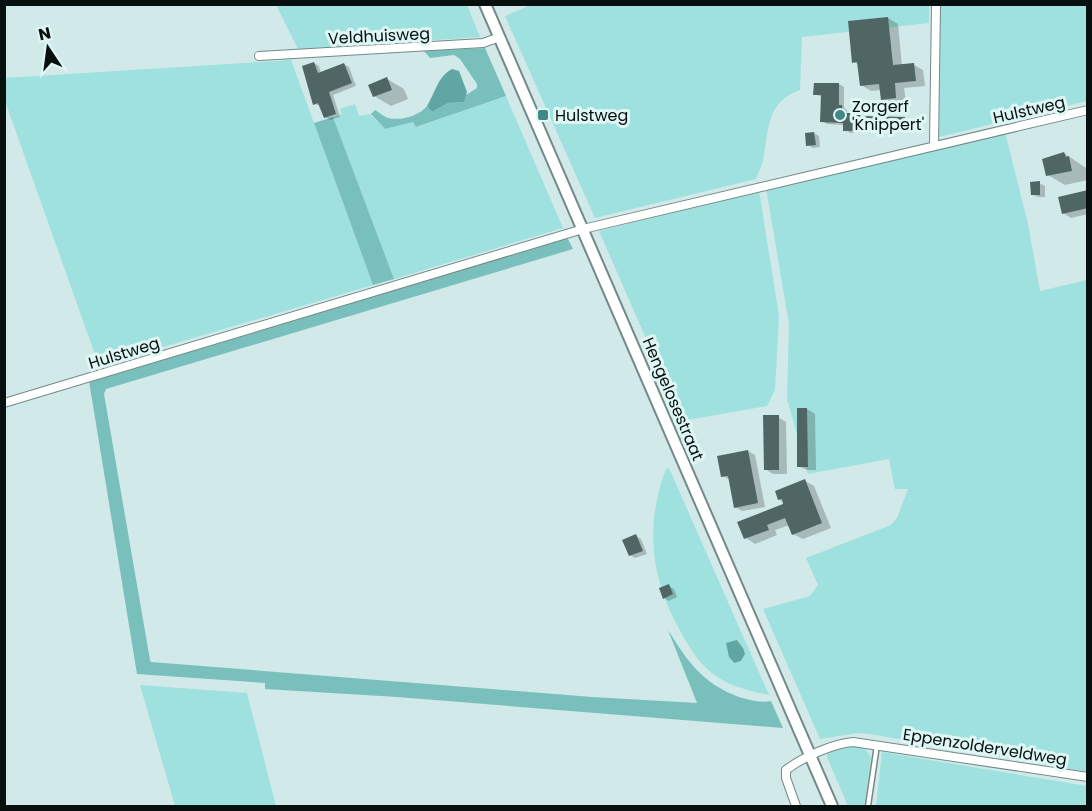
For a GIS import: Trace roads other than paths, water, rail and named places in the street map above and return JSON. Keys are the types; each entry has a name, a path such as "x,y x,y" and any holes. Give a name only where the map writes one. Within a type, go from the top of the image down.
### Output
{"main road":[{"name":"Hengelosestraat","path":"485,4 812,756 832,807"}],"street":[{"path":"934,145 936,4"},
{"name":"Veldhuisweg","path":"259,56 483,43 500,37"},
{"name":"Hulstweg","path":"4,403 583,229 1088,110"},
{"name":"Eppenzolderveldweg","path":"795,807 786,770 844,743 878,744 1088,777"}],"lane":[{"name":"Eppenzolderveldweg","path":"868,807 878,744"}],"place":[{"name":"Hulstweg","path":"543,115"},
{"name":"Zorgerf 'Knippert'","path":"840,115"}]}
